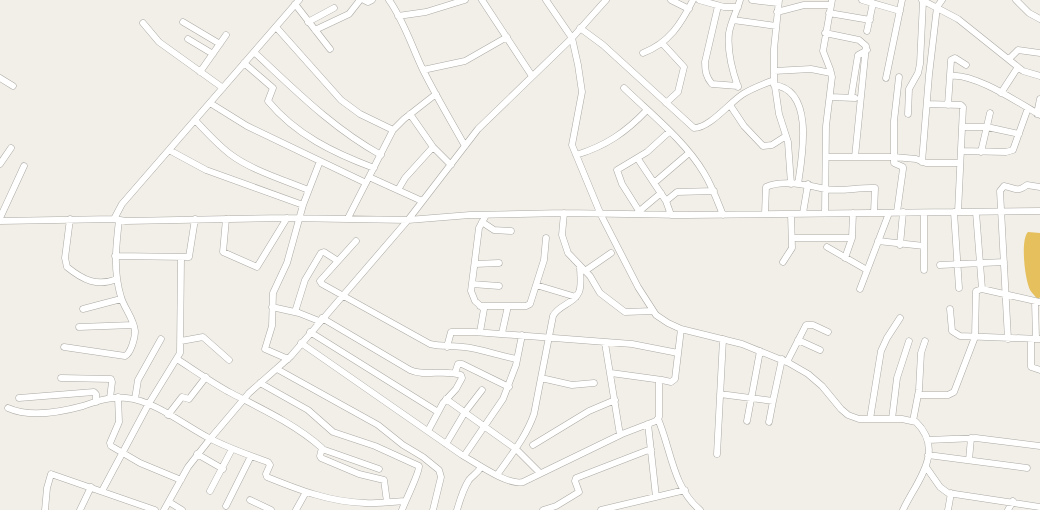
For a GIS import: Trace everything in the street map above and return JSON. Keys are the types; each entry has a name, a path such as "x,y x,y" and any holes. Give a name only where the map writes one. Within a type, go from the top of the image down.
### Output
{"street":[{"path":"315,30 349,14 361,0 367,2 372,0"},
{"path":"389,0 423,70 466,146"},
{"path":"398,16 426,12 465,0"},
{"path":"482,0 532,76"},
{"path":"546,0 572,38 578,65 582,92 572,145 601,215 638,287 653,311 668,323 682,329 723,339 784,360 808,374 822,386 841,409 848,415 859,419 892,419 913,421 921,426 928,440 926,467 924,474 903,510"},
{"path":"164,510 197,454 210,438 245,398 288,359 408,220 478,130 572,38 606,0"},
{"path":"671,0 689,9"},
{"path":"643,53 662,43 671,36 684,20 693,0"},
{"path":"699,0 718,6 738,7"},
{"path":"740,0 729,32 729,49 741,95"},
{"path":"752,0 779,1 776,26 774,83 779,114 786,136 795,184"},
{"path":"862,0 900,11"},
{"path":"886,78 902,0"},
{"path":"908,114 909,89 918,73 920,64 923,0 971,28 1018,67 1031,74 1040,76"},
{"path":"922,162 937,7 942,0"},
{"path":"1016,0 1029,13 1040,19"},
{"path":"64,347 127,356 134,337 133,325 121,299 116,279 115,256 117,219 122,204 297,2 308,22 330,49"},
{"path":"777,12 804,5 832,3 825,33 823,51 831,73 826,126 825,213"},
{"path":"868,31 873,3"},
{"path":"718,6 705,62 706,74 712,84 738,86"},
{"path":"308,22 334,8"},
{"path":"829,13 870,20"},
{"path":"733,20 776,26"},
{"path":"183,22 220,44"},
{"path":"143,23 159,42 223,88"},
{"path":"276,27 340,100 360,114 393,130"},
{"path":"580,28 603,45 666,103 696,128 730,105 741,95 774,83 787,89 793,95 800,110 804,138 795,184"},
{"path":"825,33 859,40 863,42 867,50 855,157"},
{"path":"200,72 226,35"},
{"path":"423,70 465,61 487,50 507,37"},
{"path":"188,39 213,54"},
{"path":"662,43 684,67 678,92 666,103"},
{"path":"851,98 858,55 867,50"},
{"path":"1008,59 1018,50 1040,52"},
{"path":"254,52 324,117 349,136 380,155"},
{"path":"948,105 950,64 952,58 966,65"},
{"path":"244,63 273,88 268,101 286,121 306,137 328,149 374,168"},
{"path":"1001,93 1018,67"},
{"path":"774,71 811,69 831,73"},
{"path":"950,76 966,76 1001,93 1039,115 1040,102"},
{"path":"899,77 894,121 894,157 895,164 903,167 900,212 900,245"},
{"path":"0,78 12,86"},
{"path":"624,88 689,153 703,172 714,191 723,214"},
{"path":"348,218 393,130 410,114 436,94"},
{"path":"830,96 861,98"},
{"path":"210,103 247,126 320,161 398,190 422,201"},
{"path":"927,104 961,105 963,107 956,212 959,288"},
{"path":"730,105 744,126 762,146 772,145 786,136"},
{"path":"961,151 1006,152 1013,150 1028,108"},
{"path":"576,155 613,140 626,131 647,110"},
{"path":"981,152 990,113"},
{"path":"410,114 434,147 451,165"},
{"path":"196,120 212,139 232,156 259,170 308,190"},
{"path":"962,127 987,127 1019,134"},
{"path":"637,213 617,172 620,168 638,159 669,132"},
{"path":"398,190 405,178 434,147"},
{"path":"0,164 11,148"},
{"path":"169,150 212,172 303,204"},
{"path":"654,183 689,153"},
{"path":"826,157 894,157 916,159 922,162 960,163"},
{"path":"638,159 666,201 671,215"},
{"path":"288,359 265,349 272,326 273,294 287,263 303,204 320,161"},
{"path":"24,166 0,219 117,219 126,221 348,218 408,220 486,215 564,213 601,215 637,213 671,215 1040,211"},
{"path":"765,214 766,187 795,184 808,184 826,189 875,188 874,213"},
{"path":"803,214 808,184"},
{"path":"1008,339 1001,188 1004,186 1019,190 1027,185 1040,188"},
{"path":"666,201 677,192 714,191"},
{"path":"637,213 661,193"},
{"path":"860,289 889,212"},
{"path":"976,212 982,289"},
{"path":"564,213 562,226 564,244 570,257 585,271 600,293 622,311 653,311"},
{"path":"845,258 852,238 853,213"},
{"path":"924,213 924,270"},
{"path":"783,262 792,250 791,214"},
{"path":"480,332 484,310 475,301 471,294 478,233 486,215"},
{"path":"226,219 223,252 257,267 287,218"},
{"path":"70,219 65,258 67,267 94,283 105,283 116,279"},
{"path":"115,256 189,257 191,254 195,219"},
{"path":"482,222 494,230 511,231"},
{"path":"480,306 528,305 531,301 546,253 546,238"},
{"path":"792,238 852,238"},
{"path":"356,241 320,282 342,296 430,344 447,347 463,346 494,355 517,358"},
{"path":"878,242 924,246"},
{"path":"826,247 867,270"},
{"path":"295,312 305,280 322,252 338,261"},
{"path":"585,271 611,253"},
{"path":"102,491 148,405 177,359 181,350 181,258"},
{"path":"940,265 1004,262"},
{"path":"475,264 499,263"},
{"path":"497,475 516,449 532,420 555,312 576,297 580,288 580,266"},
{"path":"472,284 499,286"},
{"path":"536,285 576,297"},
{"path":"919,395 952,394 962,374 975,337 975,294 982,289 1038,302 1036,339 1030,367 1040,370"},
{"path":"83,309 121,299"},
{"path":"502,333 508,306"},
{"path":"272,307 321,320 410,370 418,373 455,373 461,376 462,378 456,389 446,399 428,431"},
{"path":"950,309 952,331 960,336 1036,339"},
{"path":"870,419 881,351 886,338 900,318"},
{"path":"769,422 784,360 808,324 828,332"},
{"path":"79,327 133,325"},
{"path":"610,373 671,382 675,379 682,329"},
{"path":"310,332 438,412"},
{"path":"447,347 452,332 480,332 632,344 678,353"},
{"path":"464,456 497,411 509,387 522,335"},
{"path":"181,340 203,337 229,360"},
{"path":"135,399 138,380 161,339"},
{"path":"717,454 723,339"},
{"path":"798,340 820,350"},
{"path":"892,419 897,378 909,341"},
{"path":"913,421 919,395 921,353 925,341"},
{"path":"605,343 620,434"},
{"path":"301,344 481,467 518,483 620,434 658,419"},
{"path":"747,421 760,351"},
{"path":"177,359 229,392 245,398 291,426 322,449 379,469"},
{"path":"455,373 458,364 462,364 509,387"},
{"path":"277,369 378,425 403,445 423,457 440,470 442,477 433,510"},
{"path":"168,415 182,397 189,399 206,377"},
{"path":"62,378 111,379 110,398"},
{"path":"541,378 572,385 594,383"},
{"path":"662,380 658,386 658,419 666,437 673,466 685,490 700,510"},
{"path":"260,383 308,410 333,432 375,446 419,466 420,470 402,510"},
{"path":"446,444 465,412 482,390"},
{"path":"19,398 94,392 96,394 96,402"},
{"path":"720,394 773,401"},
{"path":"118,397 119,422 110,443 122,454 153,469 181,480"},
{"path":"8,408 19,411 44,412 76,407 110,398 118,397 135,399 232,449 269,463 267,477 306,492 325,498 364,503 405,501"},
{"path":"446,399 486,426 516,449 540,473"},
{"path":"533,445 589,411 615,400"},
{"path":"648,424 656,497"},
{"path":"928,440 971,438 1040,446"},
{"path":"969,460 971,438"},
{"path":"210,491 223,469 232,449"},
{"path":"322,449 320,456 322,458 347,470 385,480 387,502"},
{"path":"543,510 556,506 579,492 575,481 576,478 651,449"},
{"path":"197,454 223,469"},
{"path":"928,455 1027,468"},
{"path":"226,506 252,456"},
{"path":"457,510 468,481 477,474 481,467"},
{"path":"926,467 940,487 951,493 1012,501 1040,507"},
{"path":"45,510 50,475 91,487 155,510"},
{"path":"82,509 91,487"},
{"path":"601,510 685,490"},
{"path":"296,510 306,492"},
{"path":"948,510 951,493"},
{"path":"250,500 271,510"},
{"path":"1008,510 1012,501"},
{"path":"169,502 182,510"}],"shaded area":[{"path":"1028,232 1040,233 1040,297 1038,300 1030,290 1025,269 1024,243"}]}
